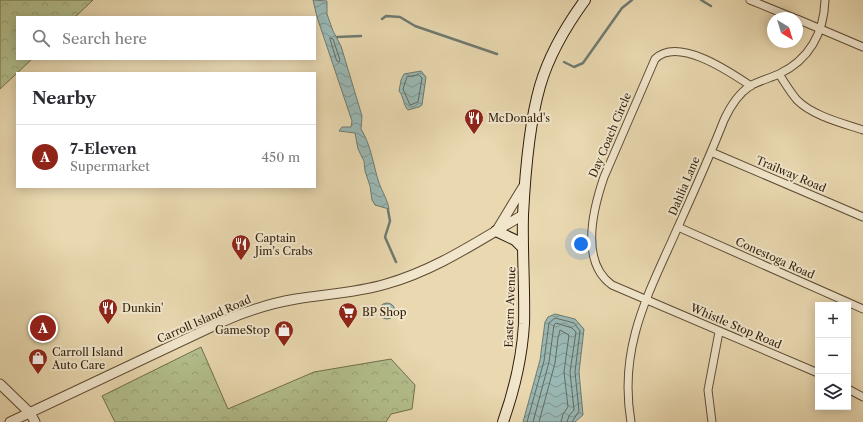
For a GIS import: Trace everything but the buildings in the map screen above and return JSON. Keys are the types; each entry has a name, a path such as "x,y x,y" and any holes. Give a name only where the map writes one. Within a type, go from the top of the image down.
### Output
{"main road":[{"name":"Eastern Avenue","path":"503,422 512,393 522,342 523,215 532,124 540,86 558,44 585,0"},
{"path":"496,231 515,240 523,248"}],"street":[{"path":"750,0 779,12"},
{"name":"Dahlia Lane","path":"632,422 629,399 629,365 632,345 645,299 729,110 739,96 750,86 793,67 806,55 816,40 820,29 824,16 825,0"},
{"path":"803,22 863,47"},
{"name":"Day Coach Circle","path":"645,299 612,285 599,272 594,256 593,224 597,201 604,177 652,63 660,55 670,52 688,54 715,64 750,86"},
{"path":"779,74 797,100 806,107 835,120 863,130"},
{"name":"Trailway Road","path":"711,152 863,217"},
{"path":"496,231 526,183"},
{"name":"Carroll Island Road","path":"10,422 235,316 275,304 360,291 402,279 448,259 523,215"},
{"name":"Conestoga Road","path":"678,227 863,309"},
{"name":"Whistle Stop Road","path":"645,299 719,332 815,372"},
{"path":"712,422 708,390 719,332"},
{"path":"0,384 30,413 35,422"},
{"path":"851,391 863,397"}],"green space":[{"path":"0,0 93,0 76,16 16,16 16,60 31,60 18,72 16,72 16,74 0,89"},
{"path":"201,347 228,409 314,372 391,359 415,385 412,409 391,414 386,422 115,422 102,396"}],"water":[{"path":"313,0 327,1 327,14 333,31 341,46 362,116 361,129 370,148 379,183 389,209 375,205 372,200 364,161 358,149 355,133 339,131 342,127 351,127 352,121 317,17"},
{"path":"421,71 426,77 422,105 408,110 399,91 401,80 404,74"},
{"path":"387,303 394,308 395,311 390,318 387,319 380,314 379,311 384,304"},
{"path":"555,314 575,319 584,329 579,372 583,415 575,422 523,422 540,360 545,322 548,317"}],"waterway":[{"path":"564,62 574,67 583,63 622,8 632,0"},
{"path":"701,0 711,6"},
{"path":"382,19 386,16 400,17 415,26 497,54"},
{"path":"337,37 361,36"},
{"path":"388,210 390,221 385,237 396,262"}],"place":[{"name":"McDonald's","path":"474,135"},
{"name":"Captain Jim’s Crabs","path":"241,261"},
{"name":"Dunkin'","path":"108,325"},
{"name":"7-Eleven","path":"43,328"},
{"name":"BP Shop","path":"348,329"},
{"name":"GameStop","path":"284,347"},
{"name":"Carroll Island Auto Care","path":"38,375"}]}
